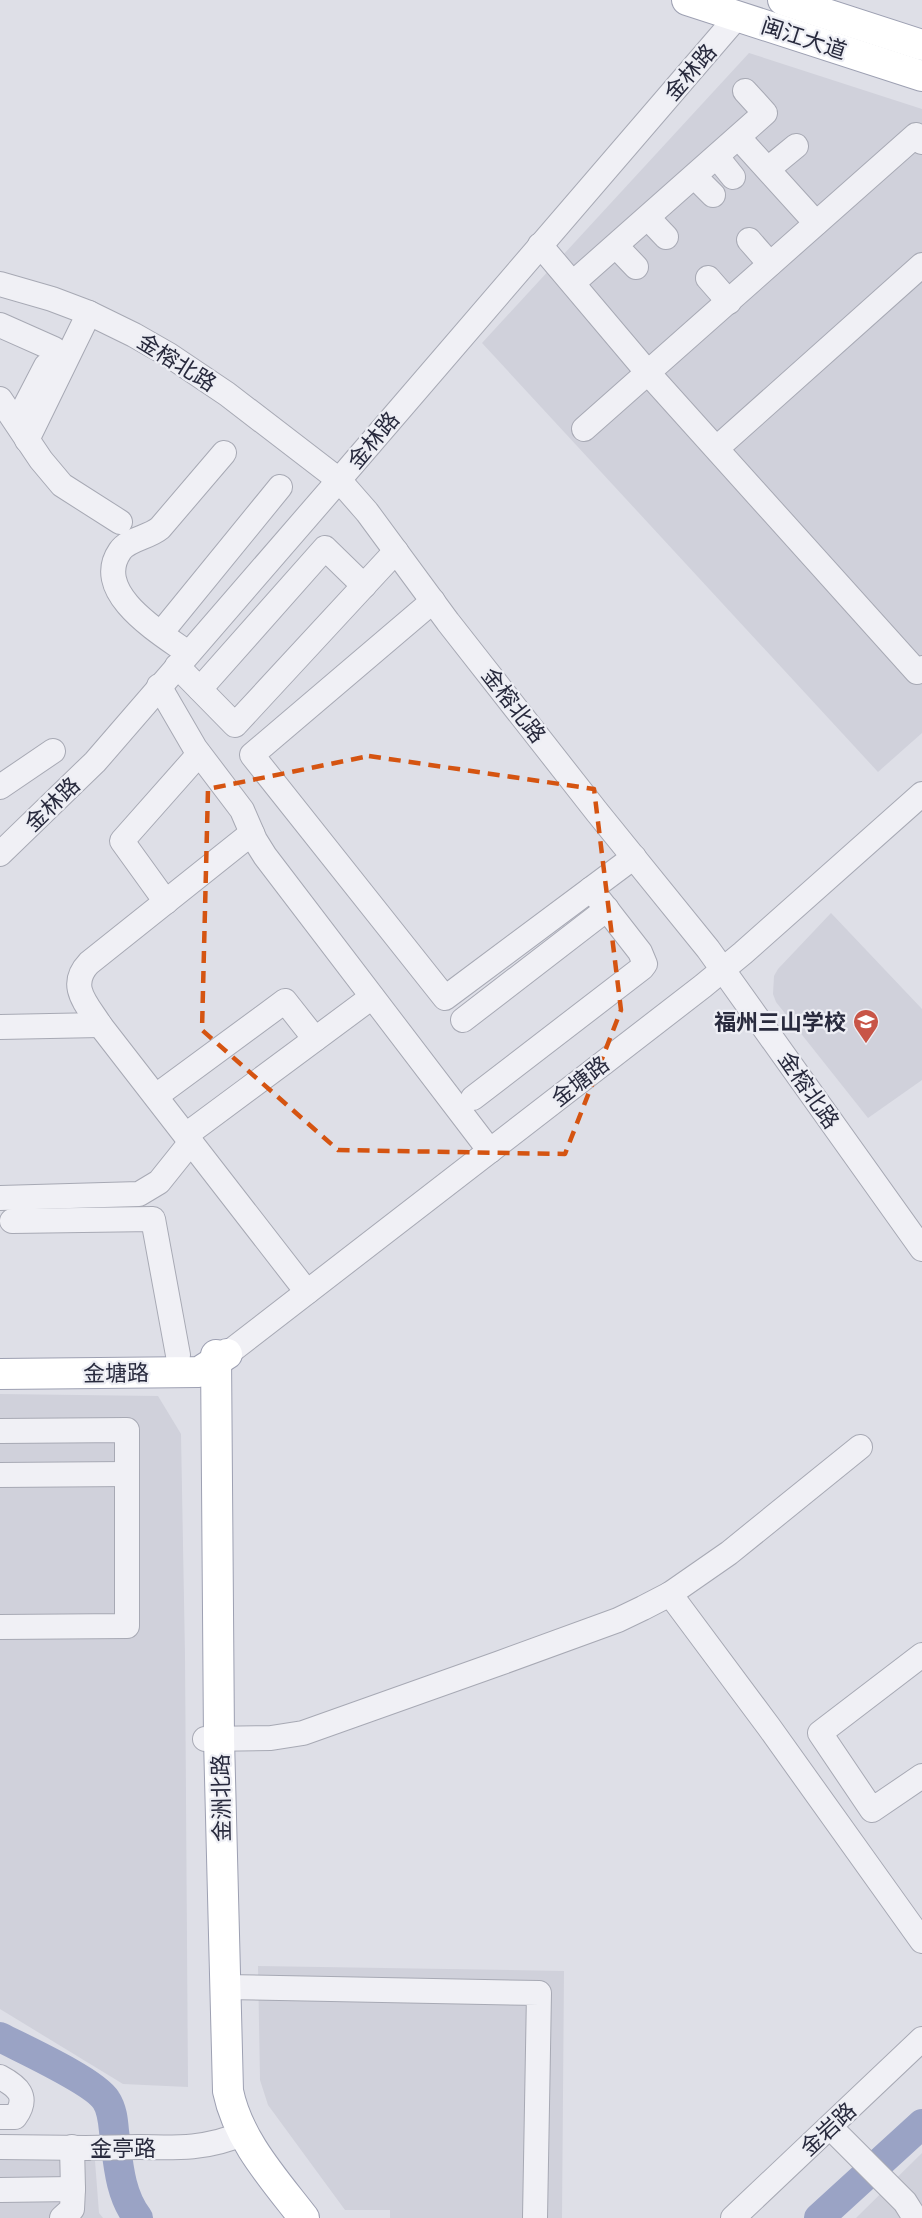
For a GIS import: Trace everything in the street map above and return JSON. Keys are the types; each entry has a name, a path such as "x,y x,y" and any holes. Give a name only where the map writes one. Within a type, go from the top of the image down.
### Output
{"main road":[{"name":"闽江大道","path":"687,0 922,76"},
{"name":"闽江大道","path":"783,0 922,45"},
{"name":"金塘路","path":"0,1356 206,1358"},
{"name":"金塘路","path":"0,1374 206,1358"},
{"name":"金洲北路","path":"206,1358 212,1739 209,2092 215,2118 267,2169 304,2218"},
{"name":"金洲北路","path":"212,1739 228,2091 236,2121 234,2137 279,2218"}],"street":[{"name":"金林路","path":"0,854 95,762 737,17"},
{"path":"573,283 765,113 745,91"},
{"path":"584,429 649,374 915,135 922,142"},
{"path":"739,138 816,223"},
{"path":"768,170 796,146"},
{"path":"717,157 734,177"},
{"path":"695,177 713,195"},
{"path":"648,218 666,237"},
{"path":"749,240 770,264"},
{"path":"540,245 649,374 918,672 922,668"},
{"path":"616,246 636,267"},
{"path":"717,448 922,265"},
{"path":"708,278 729,302"},
{"name":"金榕北路","path":"0,284 82,310 134,335 201,375 339,480 367,512 433,601 724,969 922,1249"},
{"path":"22,431 54,349 82,310"},
{"path":"22,431 82,310"},
{"path":"0,325 54,349"},
{"path":"0,399 62,485 120,522"},
{"path":"224,453 160,528 152,535 124,546 116,558 114,577 120,594 130,608 161,633 183,659 200,689 235,725 396,551"},
{"path":"161,633 280,487"},
{"path":"200,689 325,548 364,586"},
{"path":"433,601 252,755 445,998 634,857"},
{"path":"159,686 200,754 242,810 265,856 490,1150"},
{"path":"0,787 53,751"},
{"path":"165,902 122,840 200,754"},
{"name":"金塘路","path":"206,1358 307,1292 724,969 922,794"},
{"path":"252,833 83,969 78,988 100,1025 307,1292"},
{"path":"473,1098 645,964 640,952 591,889"},
{"path":"463,1020 607,909"},
{"path":"0,1198 139,1194 159,1182 189,1139 372,997"},
{"path":"156,1096 285,1001 315,1039"},
{"path":"0,1027 100,1025"},
{"path":"12,1221 153,1219 206,1358"},
{"path":"0,1431 127,1430 127,1626 0,1627"},
{"path":"212,1739 280,1737 303,1733 618,1620 670,1593 729,1553 860,1447"},
{"path":"0,1475 127,1474"},
{"path":"670,1593 922,1941"},
{"path":"922,1655 820,1733 872,1810 922,1776"},
{"path":"225,1987 539,1993 535,2218"},
{"name":"金岩路","path":"732,2218 922,2039"},
{"path":"0,2077 17,2086 21,2093 19,2111 15,2117 0,2117"},
{"path":"830,2127 905,2202 915,2218"},
{"name":"金亭路","path":"0,2147 180,2148 234,2137"},
{"path":"62,2218 72,2209 79,2148"},
{"path":"0,2190 73,2189"}],"highlighted area":[{"path":"369,756 594,789 621,1010 565,1154 338,1150 202,1030 208,789"}],"shaded area":[{"path":"749,53 922,109 922,733 878,772 482,343"},
{"name":"福州三山学校","path":"831,913 922,1009 922,1080 868,1118 776,1002 773,994 774,976 778,969"},
{"path":"0,1394 158,1396 181,1434 188,2087 123,2084 0,2009"},
{"path":"258,1966 564,1971 562,2218 390,2218 390,2210 345,2210 268,2105 260,2080"},
{"path":"922,2153 922,2218 856,2218"},
{"path":"0,2160 95,2161 99,2213 103,2218 0,2218"}],"waterway":[{"path":"0,2037 73,2075 99,2092 106,2100 112,2115 123,2188 138,2218"},
{"path":"819,2218 922,2124"}],"place":[{"name":"福州三山学校","path":"866,1045"}]}
